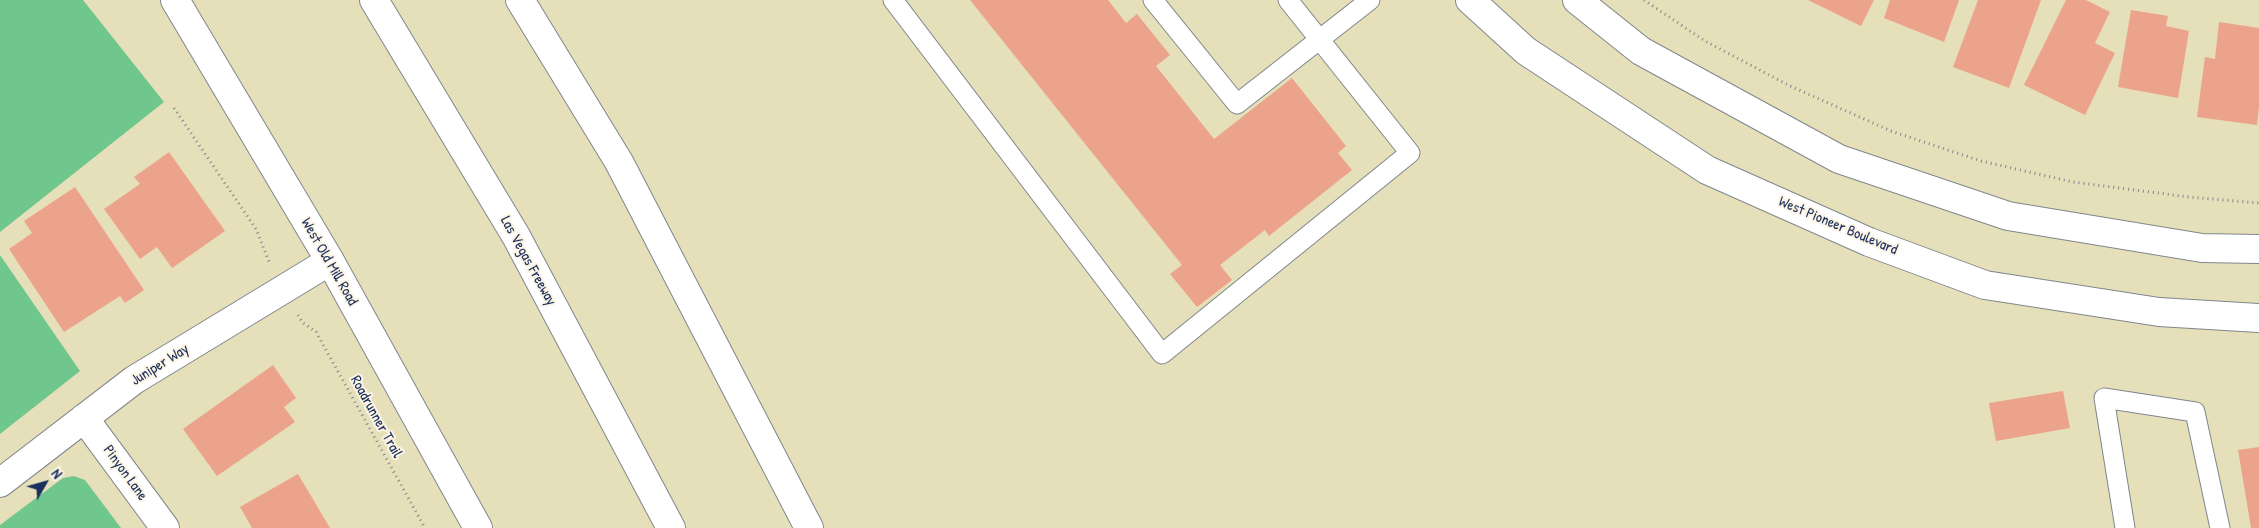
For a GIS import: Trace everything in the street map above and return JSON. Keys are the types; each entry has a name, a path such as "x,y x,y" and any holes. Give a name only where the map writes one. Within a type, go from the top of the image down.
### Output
{"main road":[{"name":"West Old Mill Road","path":"174,0 330,261 478,528"},
{"name":"Las Vegas Freeway","path":"374,0 516,236 671,528"},
{"path":"520,0 619,162 809,528"},
{"name":"West Pioneer Boulevard","path":"1470,0 1526,51 1707,170 1869,242 1985,284 2159,312 2259,318"},
{"path":"1577,0 1641,51 1839,159 2008,216 2202,248 2259,249"},
{"name":"Juniper Way","path":"0,483 134,380 330,261"},
{"name":"Pinyon Lane","path":"84,418 165,528"}],"lane":[{"path":"893,0 1162,354 1410,153 1288,0"},
{"path":"1153,0 1236,104 1370,0"},
{"path":"2125,528 2104,398 2195,412 2220,528"}],"path":[{"path":"1644,0 1705,41 1790,86 1891,131 1981,161 2074,182 2189,197 2259,203"},
{"path":"174,108 256,229 262,250"},
{"name":"Roadrunner Trail","path":"302,322 316,332 425,528"}],"green space":[{"path":"0,0 83,0 164,102 0,232"},
{"path":"0,255 80,371 0,434"},
{"path":"74,476 85,480 121,528 0,528 0,525 63,478"}],"building":[{"path":"970,0 1108,0 1126,23 1137,14 1170,55 1156,66 1214,139 1292,78 1346,146 1338,153 1352,170 1269,236 1265,230 1220,265 1232,280 1197,307 1170,274 1182,265"},
{"path":"1808,0 1874,0 1861,26"},
{"path":"1890,0 1959,0 1944,42 1884,18"},
{"path":"1978,0 2041,0 2009,88 1953,67"},
{"path":"2066,0 2086,0 2110,12 2095,43 2115,53 2085,115 2024,85"},
{"path":"2131,10 2168,16 2166,26 2189,31 2178,98 2118,87"},
{"path":"2219,22 2259,28 2259,107 2257,125 2197,117 2205,57 2215,59"},
{"path":"169,152 225,231 172,268 157,247 140,259 104,209 140,184 134,177"},
{"path":"75,187 144,290 125,303 120,296 64,332 9,249 32,233 24,221"},
{"path":"273,365 296,398 284,407 295,422 217,476 183,429"},
{"path":"2063,391 2070,428 1996,441 1989,403"},
{"path":"2259,447 2259,528 2251,528 2238,450"},
{"path":"298,474 330,528 252,528 240,507"}]}
